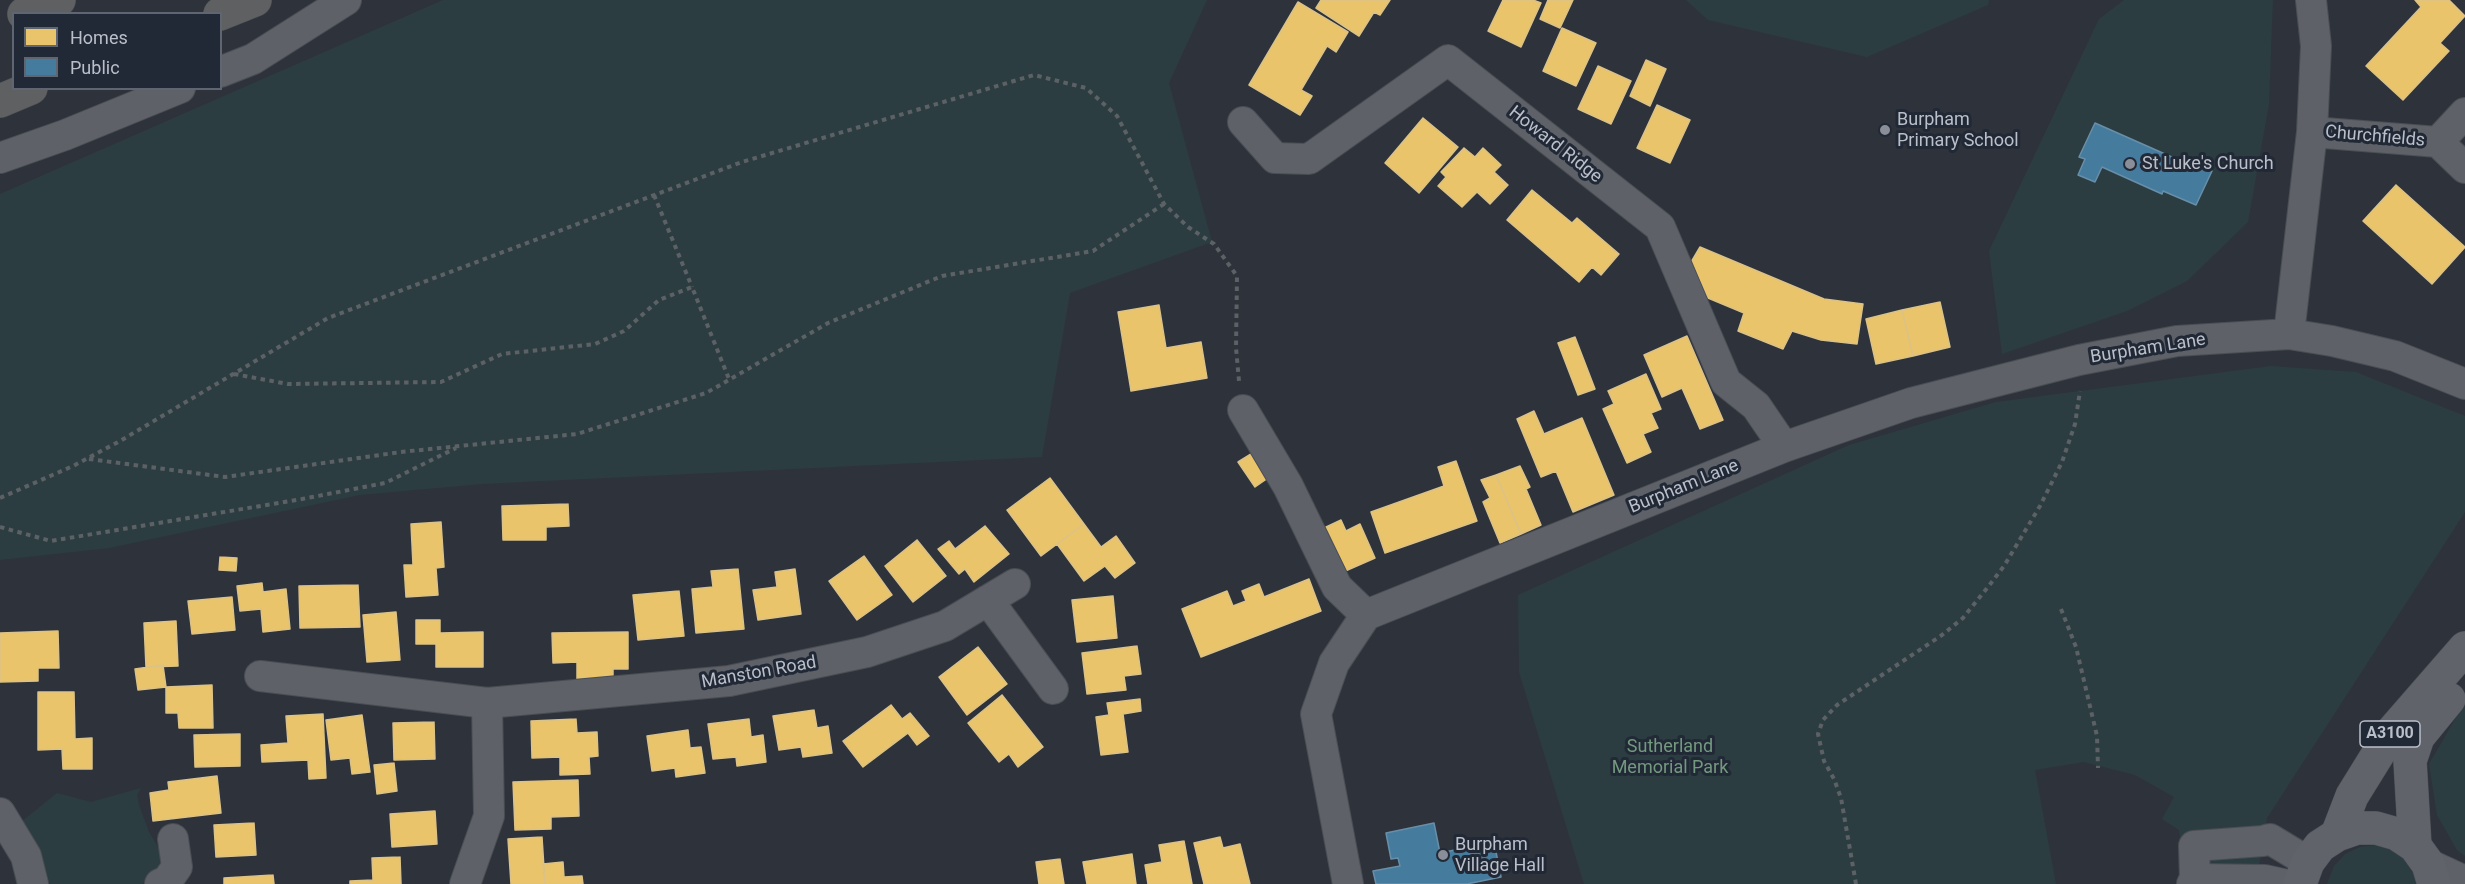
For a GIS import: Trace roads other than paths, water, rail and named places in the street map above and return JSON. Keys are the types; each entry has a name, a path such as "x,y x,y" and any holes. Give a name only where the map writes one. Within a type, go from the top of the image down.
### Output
{"highway":[{"path":"29,12 59,0"},
{"path":"222,13 255,0"},
{"path":"0,101 26,90"}],"main road":[{"name":"A3100","path":"2337,835 2352,796 2391,733 2465,648"},
{"name":"A3100","path":"2426,865 2410,761 2418,737 2465,680"},
{"name":"A3100","path":"2304,873 2320,846 2337,835 2357,828 2376,828 2397,834 2426,865"}],"street":[{"path":"222,71 253,59 346,0"},
{"path":"2289,334 2312,132 2316,46 2311,0"},
{"name":"Howard Ridge","path":"1243,122 1275,158 1309,159 1448,60 1660,227 1726,382 1756,406 1784,447"},
{"path":"0,158 65,135 175,90"},
{"name":"Churchfields","path":"2438,142 2465,113"},
{"name":"Churchfields","path":"2312,132 2438,142 2465,168"},
{"name":"Burpham Lane","path":"1366,615 1784,447 1911,403 2079,360 2177,341 2289,334 2332,341 2395,356 2465,384"},
{"path":"1243,410 1288,486 1337,587 1366,615 1334,663 1316,714 1348,884"},
{"name":"Manston Road","path":"260,676 487,703 729,681 867,652 945,626 1015,584"},
{"path":"988,600 1053,689"},
{"path":"465,884 489,816 487,703"},
{"path":"0,813 26,856 33,884"},
{"path":"160,884 167,881 177,867 174,839"},
{"path":"2283,884 2265,880 2194,882 2194,846 2270,839 2304,873"},
{"path":"2426,865 2465,881"}],"place":[{"name":"Burpham Primary School","path":"1885,130"},
{"name":"St Luke's Church","path":"2130,164"},
{"name":"Burpham Village Hall","path":"1443,855"}],"park label":[{"name":"Sutherland Memorial Park","path":"1670,757"}]}
